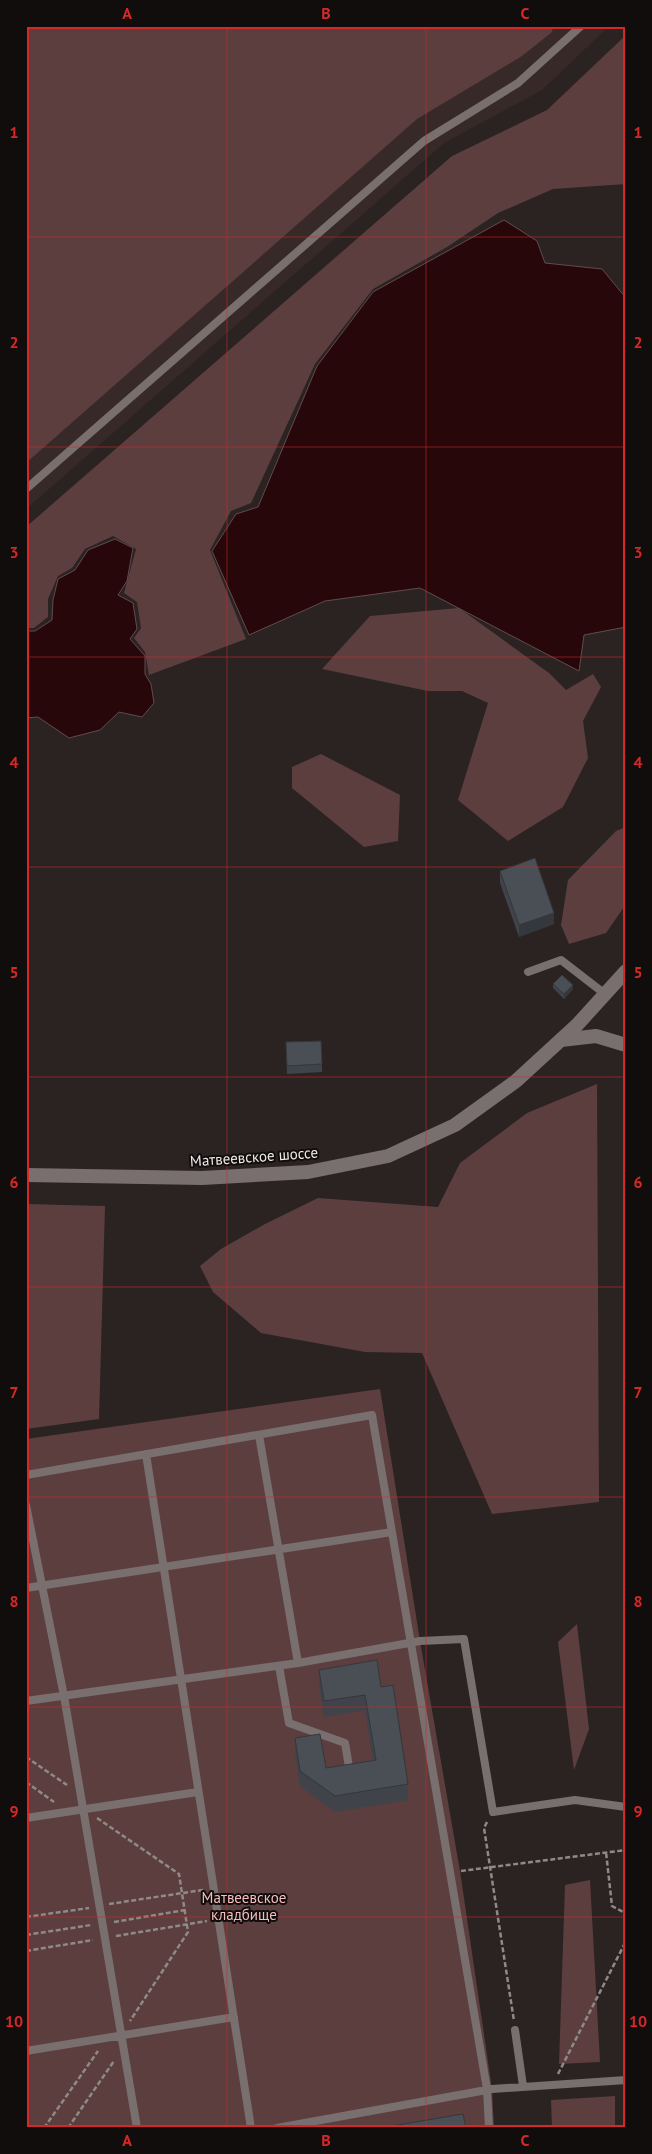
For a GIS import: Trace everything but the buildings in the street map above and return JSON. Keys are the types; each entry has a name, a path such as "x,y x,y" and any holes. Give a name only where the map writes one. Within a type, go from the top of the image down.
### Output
{"main road":[{"name":"Матвеевское шоссе","path":"26,1176 202,1178 308,1172 388,1156 455,1125 516,1081 561,1040 626,971"},
{"path":"561,1040 596,1036 626,1045"}],"lane":[{"path":"26,489 424,141 518,83 581,26"},
{"path":"528,972 561,960 605,994"},
{"path":"26,1475 372,1415 487,2090 489,2128"},
{"path":"260,1435 298,1663"},
{"path":"146,1454 250,2128"},
{"path":"26,1505 64,1696 137,2128"},
{"path":"26,1588 392,1532"},
{"path":"26,1701 279,1666 420,1641 464,1639 493,1812 575,1800 626,1807"},
{"path":"279,1666 289,1723 345,1743 349,1767"},
{"path":"26,1818 198,1792"},
{"path":"26,2051 234,2017"},
{"path":"515,2030 523,2086"},
{"path":"277,2128 487,2090 626,2080"}],"path":[{"path":"26,1757 80,1794"},
{"path":"26,1782 67,1811"},
{"path":"83,1808 179,1874 188,1932 121,2035"},
{"path":"493,1812 484,1828 515,2030"},
{"path":"451,1873 626,1850"},
{"path":"552,2084 625,1943 625,1913 612,1906 606,1852"},
{"path":"26,1917 213,1888"},
{"path":"26,1951 218,1920"},
{"path":"44,2128 108,2038"},
{"path":"68,2128 123,2048"}],"shaded area":[{"path":"26,26 609,26 542,90 444,143 26,509"},
{"path":"504,220 537,241 545,263 602,269 626,298 626,627 584,635 579,671 420,588 325,601 249,635 212,551 236,514 258,507 317,366 373,292"},
{"path":"115,539 133,548 127,581 118,595 133,603 137,629 130,639 145,656 145,674 151,684 154,703 142,717 119,712 100,730 69,738 38,717 26,718 26,631 35,631 52,620 53,600 58,579 75,570 88,550"}],"green space":[{"path":"26,26 553,26 552,32 522,56 417,119 26,463"},
{"path":"626,35 626,184 553,189 498,213 447,247 373,289 315,364 251,503 231,511 210,550 246,639 149,675 145,652 134,638 141,628 137,602 124,593 136,549 113,536 85,549 72,568 58,576 48,599 48,617 34,628 26,628 26,527 452,156 547,110"},
{"path":"459,608 549,673 566,690 593,674 601,687 583,721 588,758 563,807 508,841 458,800 488,703 462,691 428,691 322,669 370,616"},
{"path":"321,754 400,795 398,841 364,847 292,788 292,767"},
{"path":"626,827 626,904 606,933 569,944 561,925 568,880 616,831"},
{"path":"597,1084 599,1502 492,1514 422,1353 365,1352 261,1333 213,1292 200,1266 221,1249 265,1224 318,1198 438,1207 460,1163 527,1113"},
{"path":"26,1204 105,1206 99,1419 26,1429"},
{"name":"Матвеевское кладбище","path":"380,1389 420,1641 460,1871 492,2089 494,2128 26,2128 26,1439"},
{"path":"577,1624 589,1729 574,1770 558,1642"},
{"path":"590,1880 600,2062 559,2064 565,1885"},
{"path":"615,2096 615,2128 552,2128 551,2100"}]}
